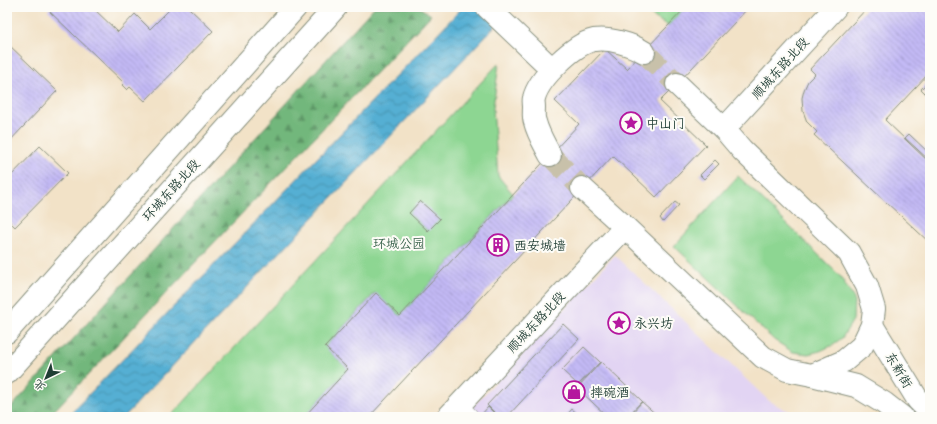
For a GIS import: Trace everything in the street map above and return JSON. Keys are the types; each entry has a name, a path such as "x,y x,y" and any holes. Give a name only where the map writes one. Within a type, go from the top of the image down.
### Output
{"main road":[{"path":"7,332 296,7"},
{"name":"环城东路北段","path":"7,373 336,7"},
{"path":"487,7 552,69"},
{"name":"顺城东路北段","path":"724,129 836,7"},
{"path":"550,155 534,121 534,98 543,80 552,69 574,49 593,40 611,40 637,48 644,52"},
{"path":"677,84 724,129 742,150 849,253 867,286 874,309 872,325 862,346 844,361 812,375"},
{"path":"582,188 763,357 787,370 856,386 884,403 902,417"},
{"name":"顺城东路北段","path":"458,413 625,227"},
{"name":"东新街","path":"872,325 918,400 930,412"}],"shaded area":[{"name":"永兴坊","path":"615,255 768,400 782,408 807,417 463,417"}],"green space":[{"path":"374,7 419,7 431,15 48,417 7,417 7,412"},
{"path":"638,7 686,7 668,26"},
{"name":"环城公园","path":"499,63 493,108 498,176 513,194 400,316 375,293 325,347 348,369 304,417 170,417"},
{"path":"738,176 840,276 854,299 853,320 842,338 831,346 808,354 793,352 774,340 674,246"}],"water":[{"path":"463,7 513,7 124,417 67,417"}],"building":[{"path":"52,7 92,7 118,32 135,14 150,29 172,7 188,7 213,31 145,101 130,87 127,90 122,85 124,83 48,10"},
{"name":"西安城墙","path":"686,7 749,7 660,101 706,145 656,197 613,156 369,417 304,417 348,369 325,347 376,293 400,316 579,124 555,101 605,49 627,69"},
{"path":"868,7 930,7 930,72 885,120 930,163 930,243 814,135 817,132 807,122 803,111 802,98 804,90 808,81 815,74 810,69"},
{"path":"7,43 57,91 7,144"},
{"path":"930,80 930,98 921,89"},
{"path":"909,134 930,154 930,161 905,138"},
{"path":"40,146 68,173 15,227 7,219 7,180"},
{"path":"715,160 719,164 704,179 700,175"},
{"path":"420,201 440,219 428,231 409,213"},
{"path":"675,202 679,205 663,222 660,218"},
{"path":"563,324 579,339 507,417 499,417 487,405"},
{"path":"584,347 600,362 578,385 562,370"},
{"path":"601,362 642,401 627,417 608,417 577,388"},
{"path":"642,402 659,417 628,417"},
{"path":"488,407 498,417 483,417 481,415"},
{"path":"572,409 581,417 565,417"}],"tunnel":[{"path":"644,52 677,84"},
{"path":"550,155 582,188"}],"place":[{"name":"中山门","path":"631,123"},
{"name":"西安城墙","path":"498,245"},
{"name":"永兴坊","path":"619,323"},
{"name":"摔碗酒","path":"574,392"}]}
